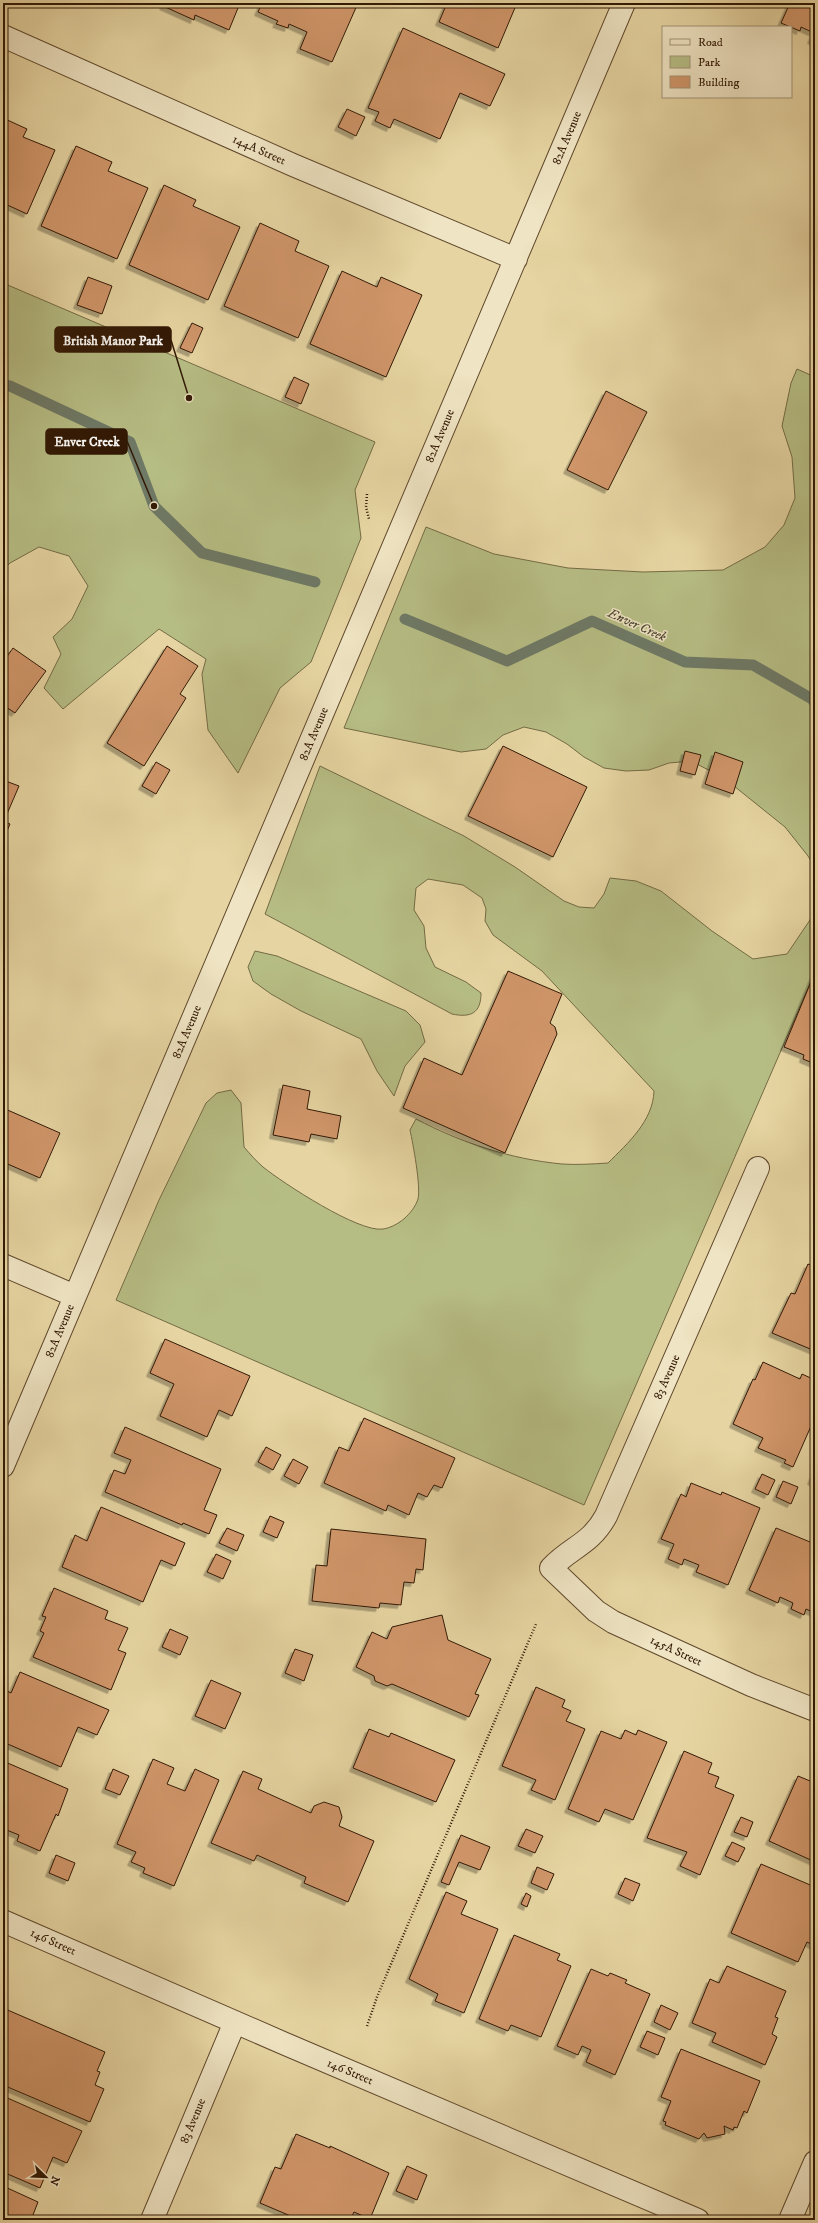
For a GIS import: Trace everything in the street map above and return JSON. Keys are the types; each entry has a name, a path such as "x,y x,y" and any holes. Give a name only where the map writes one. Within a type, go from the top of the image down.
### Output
{"street":[{"name":"82A Avenue","path":"3,1466 624,3"},
{"name":"144A Street","path":"3,36 300,168 516,259"},
{"name":"83 Avenue","path":"551,1568 565,1555 592,1538 606,1516 758,1168"},
{"path":"3,1265 74,1296"},
{"name":"145A Street","path":"551,1568 596,1611 613,1622 751,1685 815,1710"},
{"name":"146 Street","path":"3,1920 235,2022 698,2220"},
{"name":"83 Avenue","path":"152,2220 235,2022"},
{"path":"790,2220 815,2162"}],"path":[{"path":"367,2026 377,1997 536,1624"}],"green space":[{"path":"3,283 375,442 355,490 361,538 311,662 280,688 238,773 208,730 202,674 206,659 159,629 63,709 44,688 61,654 53,637 72,619 88,586 69,556 39,547 10,563 3,570"},
{"path":"797,369 815,377 815,867 785,827 724,778 691,761 669,763 649,770 626,771 604,768 584,757 567,744 546,732 524,727 503,735 486,749 461,752 344,728 426,527 494,554 568,568 643,572 723,570 765,547 784,525 795,498 792,457 782,426 791,383"},
{"path":"320,766 464,836 515,867 564,901 579,907 594,908 604,894 610,878 636,881 661,891 712,931 753,959 787,954 810,920 815,901 815,972 584,1505 116,1300 159,1200 206,1103 217,1093 231,1090 241,1103 244,1147 263,1167 303,1195 322,1206 357,1223 372,1228 383,1229 394,1226 404,1219 416,1205 418,1199 418,1175 410,1130 416,1119 433,1128 487,1149 505,1154 543,1162 562,1164 608,1163 638,1131 653,1102 654,1091 542,971 493,935 485,921 486,909 482,898 463,885 428,879 416,888 414,910 424,926 426,948 435,967 466,982 481,993 481,1000 477,1009 470,1014 465,1015 452,1014 265,914"},
{"path":"255,951 277,956 406,1011 420,1025 425,1042 405,1066 394,1096 377,1071 361,1039 301,1011 271,994 253,981 248,967"}],"building":[{"path":"165,3 240,3 229,30 195,15 194,20 163,6"},
{"path":"262,3 358,3 332,62 300,49 307,32 289,24 288,28 276,24 278,21 258,12"},
{"path":"447,3 517,3 498,48 439,22"},
{"path":"790,3 815,3 815,42 811,40 814,33 801,27 800,31 792,28 792,26 781,23"},
{"path":"403,28 505,74 490,106 460,93 440,139 394,119 390,128 375,121 379,112 368,108"},
{"path":"347,109 365,117 356,136 338,127"},
{"path":"3,118 27,129 23,137 55,150 27,214 3,203"},
{"path":"76,146 112,162 108,171 148,188 117,259 41,226"},
{"path":"164,185 196,200 193,206 240,227 208,300 129,265"},
{"path":"260,223 299,241 295,251 329,266 298,338 224,306"},
{"path":"342,271 377,287 381,277 422,295 386,377 310,344"},
{"path":"88,277 112,286 102,314 77,305"},
{"path":"192,323 203,328 192,353 180,348"},
{"path":"294,377 309,384 301,404 285,397"},
{"path":"606,391 647,412 608,490 567,470"},
{"path":"167,646 198,666 180,694 186,698 144,766 107,743"},
{"path":"13,648 46,671 15,713 3,705 3,662"},
{"path":"503,746 587,787 553,857 468,816"},
{"path":"685,751 701,755 695,775 680,771"},
{"path":"715,752 743,762 733,794 705,784"},
{"path":"156,762 170,770 156,794 142,786"},
{"path":"3,780 19,786 4,821 10,824 3,840"},
{"path":"508,971 562,994 550,1023 555,1027 557,1034 505,1153 403,1108 424,1058 462,1075"},
{"path":"815,972 815,1064 803,1059 804,1055 784,1047"},
{"path":"283,1085 310,1091 307,1109 341,1116 337,1139 311,1134 309,1142 273,1135"},
{"path":"3,1108 60,1133 40,1178 3,1162"},
{"path":"808,1264 815,1267 815,1351 772,1333 791,1293 795,1294"},
{"path":"165,1339 250,1376 232,1416 219,1410 207,1437 160,1416 174,1384 150,1373"},
{"path":"763,1362 800,1379 802,1374 815,1380 815,1417 793,1467 784,1463 786,1460 758,1448 763,1438 733,1424 753,1379 755,1380"},
{"path":"364,1418 455,1458 442,1488 434,1485 427,1497 418,1493 409,1515 388,1505 386,1511 324,1483 339,1447 349,1451"},
{"path":"125,1427 221,1469 204,1510 217,1515 209,1534 183,1523 182,1525 105,1492 114,1470 125,1474 131,1460 114,1453"},
{"path":"266,1447 281,1455 273,1470 258,1462"},
{"path":"293,1459 308,1467 299,1484 284,1476"},
{"path":"815,1471 815,1483 811,1481"},
{"path":"762,1474 775,1480 768,1495 755,1489"},
{"path":"783,1481 798,1487 791,1504 776,1497"},
{"path":"691,1483 721,1495 722,1492 760,1508 728,1585 696,1572 699,1565 684,1559 682,1565 668,1559 674,1544 661,1539 681,1494 686,1497"},
{"path":"101,1507 185,1543 175,1566 161,1560 143,1602 62,1567 75,1535 87,1541"},
{"path":"270,1516 284,1522 277,1538 263,1532"},
{"path":"227,1528 244,1535 237,1551 219,1543"},
{"path":"776,1528 815,1544 815,1613 806,1609 804,1615 791,1609 793,1603 780,1597 778,1603 749,1590"},
{"path":"331,1529 426,1539 423,1570 416,1569 414,1583 404,1582 401,1605 380,1603 379,1608 312,1601 316,1565 327,1566"},
{"path":"216,1554 231,1561 223,1579 207,1572"},
{"path":"54,1588 108,1611 105,1619 128,1628 118,1650 126,1653 111,1690 33,1657 44,1633 40,1631 46,1617 42,1616"},
{"path":"442,1615 448,1640 491,1659 475,1694 479,1695 469,1717 392,1684 387,1686 375,1681 374,1676 356,1667 372,1632 387,1639 392,1627"},
{"path":"170,1629 188,1637 180,1655 162,1647"},
{"path":"295,1649 313,1655 304,1681 285,1673"},
{"path":"20,1672 109,1710 97,1735 78,1727 61,1767 3,1742 3,1702 7,1691 11,1693"},
{"path":"211,1680 241,1693 225,1729 195,1716"},
{"path":"536,1687 565,1700 562,1707 571,1711 566,1721 585,1729 555,1800 531,1790 536,1780 502,1766"},
{"path":"369,1729 389,1737 391,1733 455,1760 436,1802 353,1768"},
{"path":"625,1730 636,1735 638,1730 667,1742 633,1820 605,1809 599,1822 568,1809 601,1731 621,1739"},
{"path":"684,1751 712,1763 708,1773 719,1777 715,1787 734,1795 700,1875 680,1866 687,1852 647,1838"},
{"path":"153,1759 174,1768 167,1784 185,1791 195,1769 219,1780 174,1886 143,1873 145,1868 131,1862 136,1852 117,1844"},
{"path":"3,1761 68,1789 58,1816 56,1814 40,1851 17,1841 19,1835 4,1829 3,1832"},
{"path":"113,1769 129,1776 120,1795 105,1789"},
{"path":"243,1771 262,1779 258,1789 311,1813 314,1806 324,1802 339,1807 342,1817 339,1826 374,1841 348,1902 304,1883 306,1877 257,1855 254,1861 211,1843"},
{"path":"798,1776 815,1783 815,1862 769,1841"},
{"path":"741,1817 753,1822 747,1837 734,1832"},
{"path":"526,1829 543,1836 535,1853 518,1846"},
{"path":"461,1835 490,1847 480,1870 459,1862 449,1885 441,1882"},
{"path":"732,1842 745,1848 738,1862 725,1856"},
{"path":"56,1855 75,1863 68,1881 49,1873"},
{"path":"761,1864 815,1887 815,1946 807,1942 798,1962 731,1933"},
{"path":"537,1867 554,1874 547,1890 531,1883"},
{"path":"625,1878 640,1884 633,1901 618,1894"},
{"path":"446,1892 467,1901 461,1914 498,1929 464,2013 435,2001 438,1994 409,1979"},
{"path":"526,1893 531,1896 527,1907 521,1904"},
{"path":"514,1935 560,1954 557,1960 571,1966 541,2037 511,2025 508,2031 479,2019"},
{"path":"727,1966 786,1991 775,2017 778,2018 772,2034 777,2037 765,2065 712,2042 716,2033 692,2023 710,1979 719,1983"},
{"path":"591,1969 608,1976 610,1973 627,1980 625,1983 650,1994 615,2075 586,2062 591,2050 582,2046 578,2055 557,2046"},
{"path":"661,2005 678,2013 670,2030 654,2022"},
{"path":"3,2008 105,2052 97,2071 100,2072 95,2085 104,2089 90,2122 3,2085"},
{"path":"647,2031 665,2038 658,2055 640,2047"},
{"path":"681,2049 760,2081 747,2113 744,2111 737,2128 734,2127 733,2130 724,2126 725,2134 707,2138 704,2133 699,2139 665,2125 666,2122 663,2121 671,2101 661,2097"},
{"path":"3,2096 82,2131 67,2163 53,2157 40,2188 3,2172"},
{"path":"296,2134 330,2148 330,2146 389,2173 370,2219 354,2212 350,2220 300,2220 260,2203 275,2167 281,2169"},
{"path":"407,2166 427,2175 417,2200 396,2191"},
{"path":"3,2186 38,2202 31,2220 3,2220"},
{"path":"424,2216 434,2220 422,2220"}],"waterway":[{"name":"Enver Creek","path":"3,385 10,386 130,442 154,506 202,553 315,582"},
{"name":"Enver Creek","path":"405,619 507,661 592,621 685,662 753,665 812,699 815,703"}],"place":[{"name":"British Manor Park","path":"189,398"},
{"name":"Enver Creek","path":"154,506"}]}
